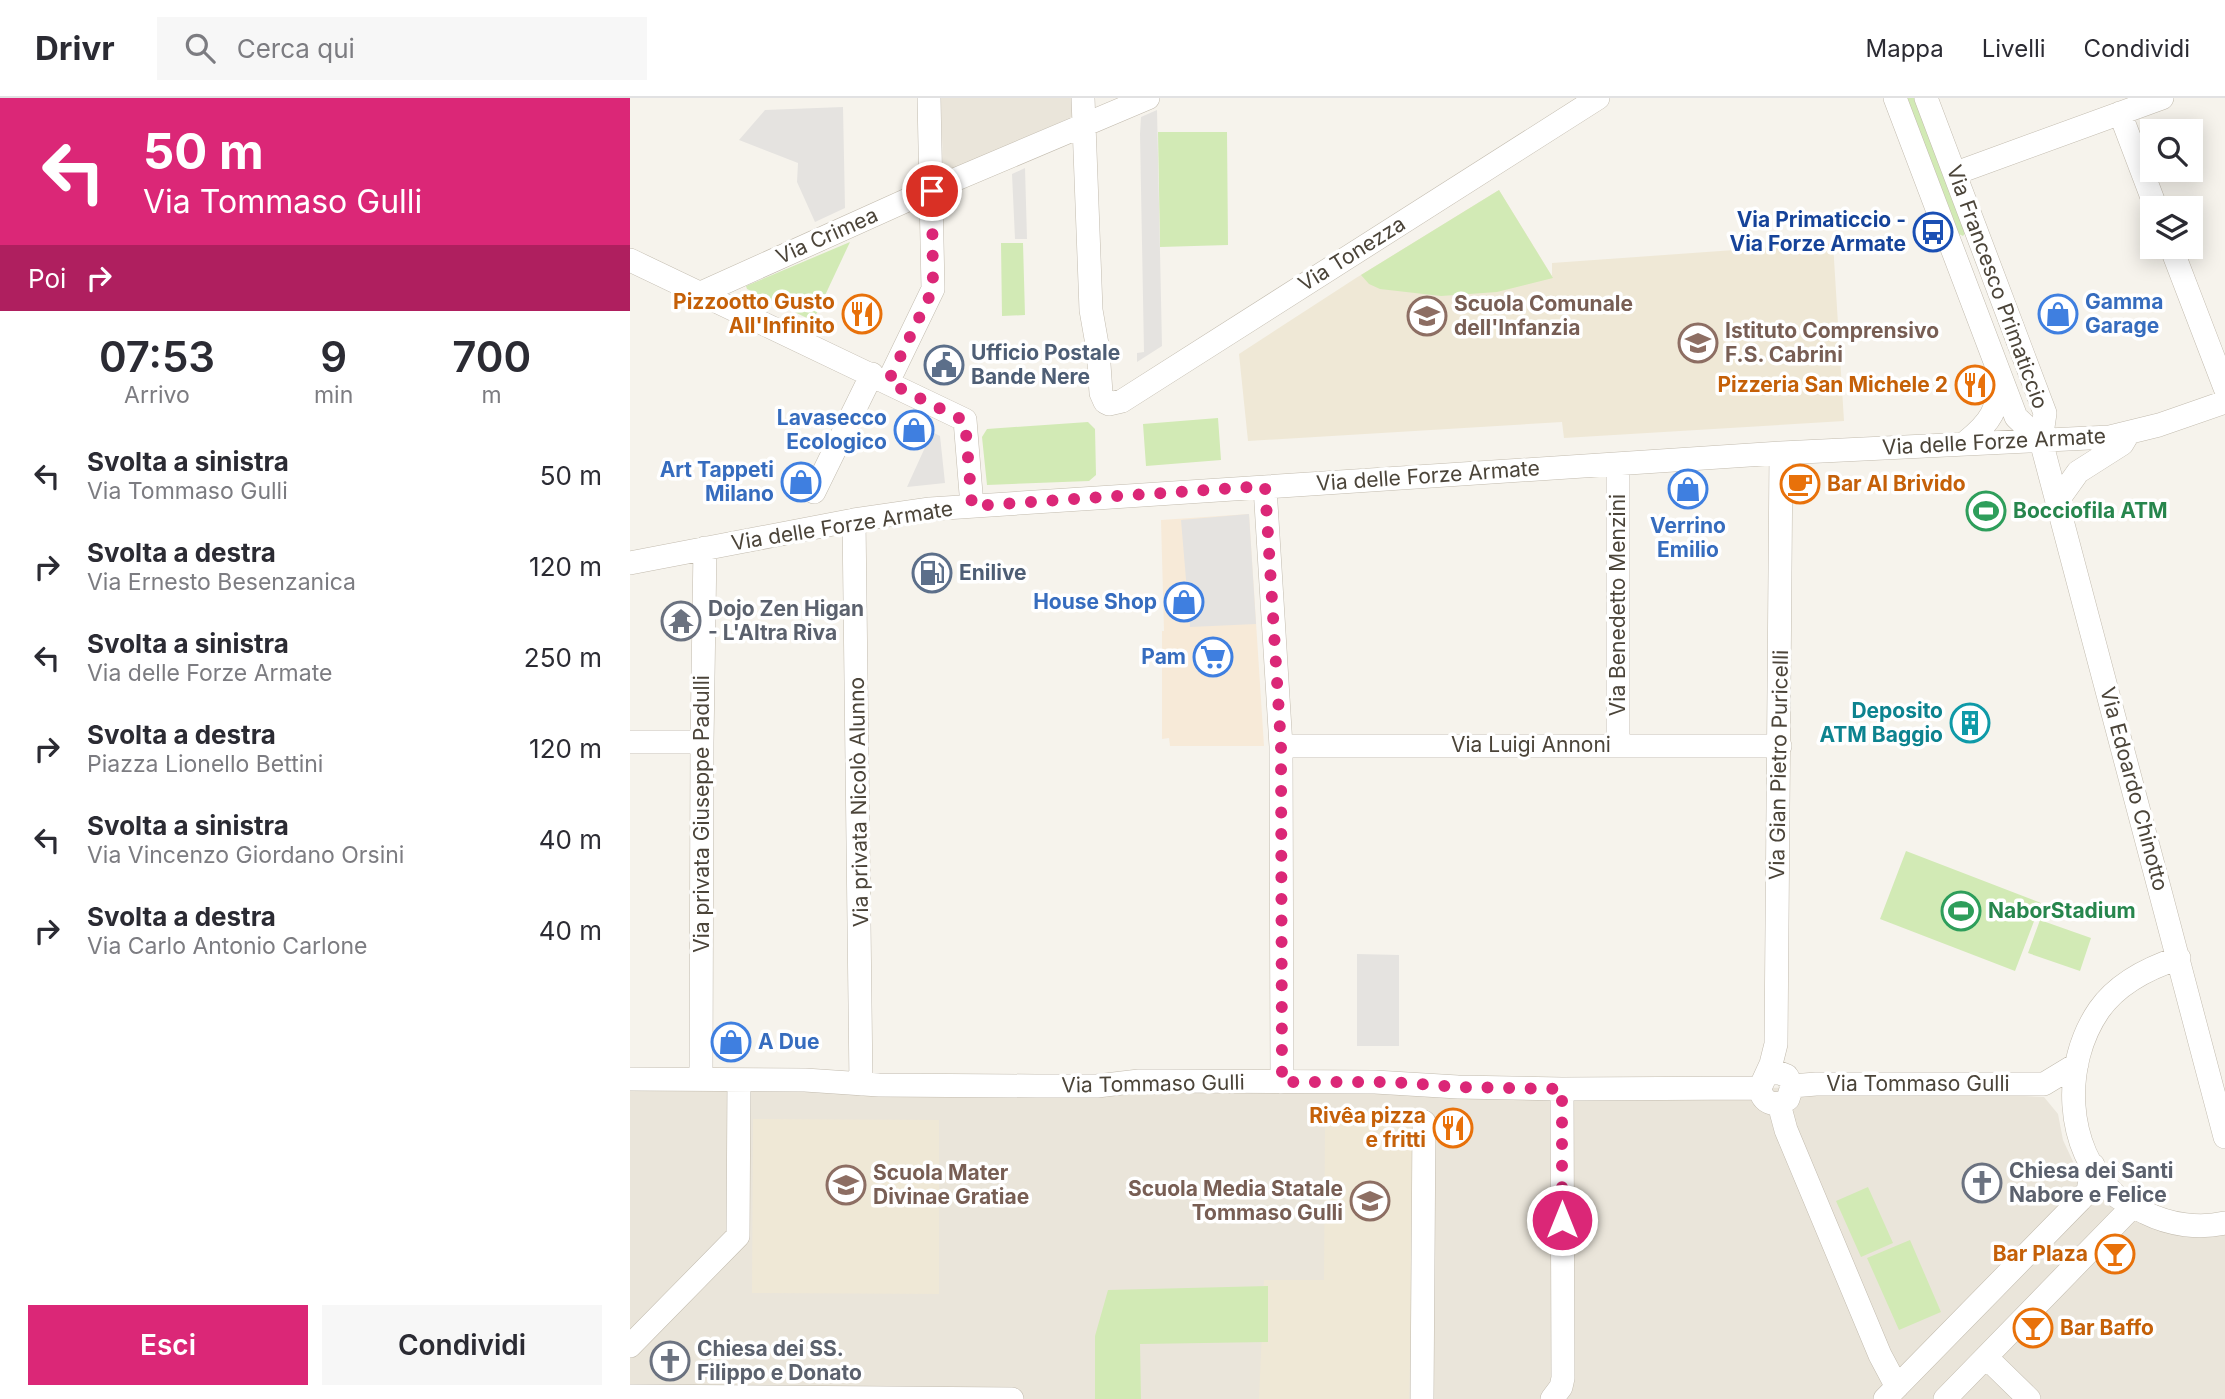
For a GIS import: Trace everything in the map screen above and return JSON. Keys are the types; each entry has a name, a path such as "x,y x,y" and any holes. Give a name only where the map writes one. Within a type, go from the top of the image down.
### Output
{"street":[{"path":"814,492 933,289 929,98"},
{"path":"1083,98 1084,126"},
{"name":"Via Crimea","path":"701,293 1148,98"},
{"name":"Via Tonezza","path":"1084,126 1091,310 1098,350 1101,393 1105,402 1115,404 1598,98"},
{"name":"Via Francesco Primaticcio","path":"1895,98 2017,417 2041,441"},
{"name":"Via Francesco Primaticcio","path":"1926,98 2045,413 2041,441"},
{"path":"1956,173 2162,98"},
{"path":"2120,113 2151,196"},
{"path":"1958,257 1974,261 1982,256 1985,250"},
{"path":"2176,259 2225,388"},
{"path":"630,260 965,421 972,506"},
{"path":"1966,442 1987,426 1999,400 2000,375"},
{"name":"Via delle Forze Armate","path":"630,563 902,512 1781,453 2110,437 2225,402"},
{"path":"2058,500 2078,472 2122,444 2128,433"},
{"name":"Via Edoardo Chinotto","path":"2041,441 2225,1137"},
{"name":"Via Gian Pietro Puricelli","path":"1763,1082 1776,1044 1781,453"},
{"name":"Via Benedetto Menzini","path":"1618,464 1618,746"},
{"path":"1265,486 1281,746 1282,1082"},
{"name":"Via privata Nicolò Alunno","path":"854,520 861,1084"},
{"name":"Via privata Giuseppe Padulli","path":"701,1079 705,548"},
{"path":"630,742 702,742"},
{"name":"Via Luigi Annoni","path":"1281,746 1780,746"},
{"path":"2074,1117 2077,1064 2082,1043 2099,1010 2135,977 2179,958"},
{"path":"2077,1064 2044,1084 2066,1102 2092,1166 2115,1195 2170,1222 2206,1226 2225,1223"},
{"name":"Via Tommaso Gulli","path":"630,1079 1097,1086 1139,1081 1387,1082 1458,1087 1562,1089 1763,1082"},
{"path":"630,1346 738,1236 739,1080"},
{"path":"1763,1082 1766,1100 1786,1095 1786,1130 1880,1355 1891,1393 2088,1191 2092,1166"},
{"name":"Via Tommaso Gulli","path":"1786,1095 1816,1084 2044,1084"},
{"path":"1552,1399 1561,1387 1563,1378 1562,1089"},
{"path":"1422,1399 1424,1122"},
{"path":"1945,1399 2133,1206"},
{"path":"1986,1357 2029,1399"},
{"path":"630,1396 1012,1399"}],"shaded area":[{"path":"941,98 1072,98 1073,109 1072,117 943,173"},
{"path":"843,107 845,208 815,222 797,182 798,163 739,140 765,110"},
{"path":"1157,110 1162,346 1137,362 1137,353 1144,352 1141,117"},
{"path":"1025,168 1027,239 1015,239 1012,174"},
{"path":"1499,190 1552,276 1552,263 1833,243 1844,421 1564,438 1562,422 1248,441 1239,354"},
{"path":"932,432 940,436 945,483 907,487"},
{"path":"1249,514 1264,746 1170,746 1169,738 1162,739 1164,631 1161,520"},
{"path":"1249,514 1256,624 1190,627 1181,520"},
{"path":"1357,954 1399,955 1399,1046 1357,1046"},
{"path":"630,1080 1748,1090 1813,1085 2044,1097 2058,1114 2063,1140 2076,1168 2124,1203 2225,1223 2225,1399 630,1399"},
{"name":"Scuola Mater Divinae Gratiae","path":"753,1119 939,1120 939,1294 752,1293"},
{"name":"Scuola Media Statale Tommaso Gulli","path":"1325,1121 1417,1122 1409,1399 1259,1399 1264,1280 1324,1280"}],"green space":[{"path":"1907,98 1916,98 1966,232 1963,236 1959,234"},
{"path":"1158,132 1227,132 1228,245 1160,247"},
{"path":"1499,190 1553,278 1497,292 1441,296 1380,289 1369,284 1361,275"},
{"path":"850,242 813,321 747,289 746,286"},
{"path":"1001,243 1023,243 1025,315 1002,316"},
{"path":"1218,418 1221,460 1146,466 1143,424"},
{"path":"1088,422 1095,429 1096,475 1089,481 987,485 982,437 987,429"},
{"name":"NaborStadium","path":"1906,851 2041,903 2015,971 1880,919"},
{"path":"2040,920 2091,938 2080,971 2028,953"},
{"path":"1868,1187 1893,1243 1861,1257 1836,1201"},
{"path":"1910,1240 1941,1312 1899,1330 1867,1258"},
{"path":"1268,1286 1268,1342 1140,1344 1141,1399 1095,1399 1095,1336 1108,1290"}],"place":[{"name":"Via Primaticcio - Via Forze Armate","path":"1933,232"},
{"name":"Pizzootto Gusto All'Infinito","path":"862,314"},
{"name":"Gamma Garage","path":"2058,314"},
{"name":"Scuola Comunale dell'Infanzia","path":"1427,316"},
{"name":"Istituto Comprensivo F.S. Cabrini","path":"1698,343"},
{"name":"Ufficio Postale Bande Nere","path":"944,365"},
{"name":"Pizzeria San Michele 2","path":"1975,385"},
{"name":"Lavasecco Ecologico","path":"914,430"},
{"name":"Art Tappeti Milano","path":"801,482"},
{"name":"Bar Al Brivido","path":"1800,484"},
{"name":"Verrino Emilio","path":"1688,489"},
{"name":"Bocciofila ATM","path":"1986,511"},
{"name":"Enilive","path":"932,573"},
{"name":"House Shop","path":"1184,602"},
{"name":"Dojo Zen Higan - L'Altra Riva","path":"681,621"},
{"name":"Pam","path":"1213,657"},
{"name":"Deposito ATM Baggio","path":"1970,723"},
{"name":"NaborStadium","path":"1961,911"},
{"name":"A Due","path":"731,1042"},
{"name":"Rivêa pizza e fritti","path":"1453,1128"},
{"name":"Chiesa dei Santi Nabore e Felice","path":"1982,1183"},
{"name":"Scuola Mater Divinae Gratiae","path":"846,1185"},
{"name":"Scuola Media Statale Tommaso Gulli","path":"1370,1201"},
{"name":"Bar Plaza","path":"2115,1254"},
{"name":"Bar Baffo","path":"2033,1328"},
{"name":"Chiesa dei SS. Filippo e Donato","path":"670,1361"}],"route":[{"path":"932,191 933,289 888,382 965,421 972,506 1265,486 1281,746 1282,1082 1393,1082 1458,1087 1562,1089 1562,1220"}]}
